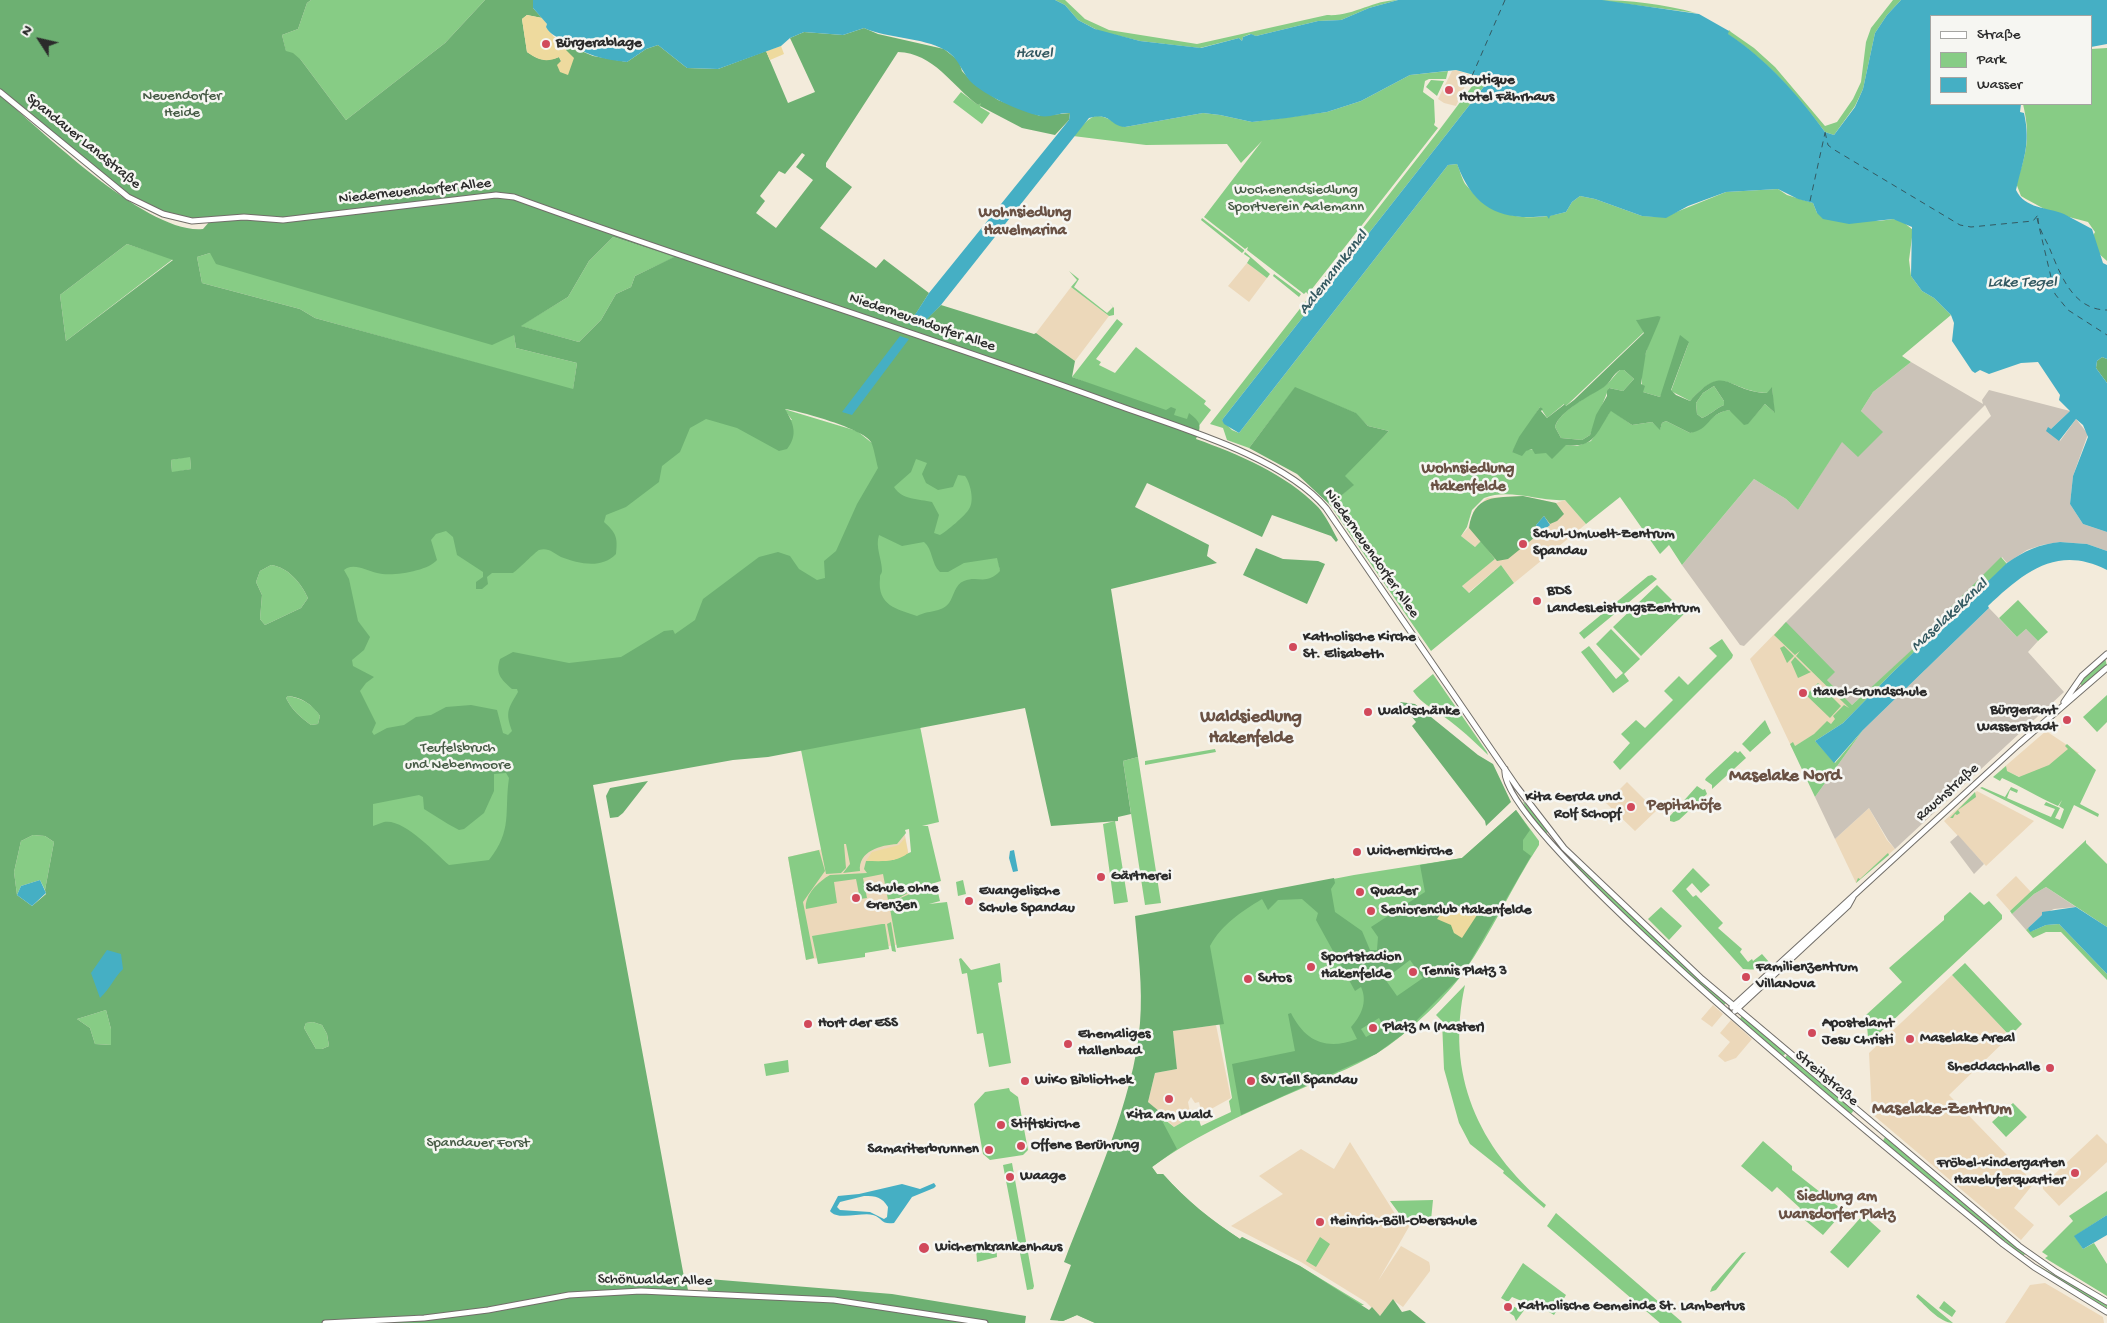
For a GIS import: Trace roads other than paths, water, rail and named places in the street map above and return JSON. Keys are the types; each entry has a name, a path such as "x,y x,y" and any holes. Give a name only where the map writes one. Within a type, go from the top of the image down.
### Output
{"main road":[{"name":"Spandauer Landstraße","path":"0,92 128,197 155,211 180,219"},
{"name":"Niederneuendorfer Allee","path":"180,219 211,221 244,217 283,220 496,195 514,197 1016,369 1263,461 1309,490 1317,498 1365,563 1505,769 1554,837"},
{"name":"Rauchstraße","path":"2059,709 2079,679 2106,655"},
{"name":"Rauchstraße","path":"1730,1013 1848,906 1854,896 2059,709 2107,668"},
{"name":"Niederneuendorfer Allee","path":"1505,769 1504,775 1514,797 1548,843"},
{"name":"Streitstraße","path":"1554,837 1671,951 2026,1252 2107,1302"},
{"name":"Streitstraße","path":"1548,843 1662,953 1730,1013 2003,1244 2034,1267 2107,1312"},
{"name":"Schönwalder Allee","path":"325,1323 424,1318 488,1310 569,1295 632,1292 834,1300 985,1323"}],"water":[{"path":"533,0 1055,0 1065,5 1078,20 1095,29 1140,41 1201,48 1239,38 1242,41 1243,37 1251,34 1256,36 1318,21 1341,20 1369,8 1398,0 1602,0 1699,14 1729,31 1728,34 1781,78 1825,132 1834,135 1855,107 1863,89 1875,33 1887,15 1901,0 2107,0 2107,44 2092,47 2092,15 1930,15 1930,105 2021,105 2020,112 2024,113 2027,134 2016,190 2025,201 2064,214 2092,229 2103,263 2107,265 2107,359 2102,357 2097,361 2096,368 2107,383 2107,532 2083,524 2070,504 2073,476 2088,437 2083,425 2076,419 2059,441 2046,431 2048,427 2051,429 2070,411 2059,400 2060,395 2038,362 2021,363 1989,374 1980,370 1975,373 1972,371 1952,341 1954,323 1951,315 1934,298 1922,291 1911,276 1912,227 1893,219 1849,224 1823,219 1817,213 1813,203 1798,199 1778,189 1726,192 1688,206 1666,218 1642,216 1595,199 1580,196 1572,202 1566,212 1550,216 1549,219 1547,216 1530,217 1502,214 1491,209 1472,192 1457,164 1448,165 1239,433 1224,424 1222,420 1486,84 1485,78 1456,70 1410,75 1361,101 1327,112 1252,122 1203,113 1125,127 1102,117 1089,118 941,305 919,327 909,324 929,293 1069,120 1070,113 1040,116 1013,107 971,82 954,57 945,50 926,43 874,32 864,28 843,35 804,32 790,38 781,46 718,69 687,68 658,45 646,49 627,62 594,56 552,34 546,27 547,24 533,8"},
{"path":"900,336 909,339 852,415 842,412"},
{"path":"1544,516 1550,525 1540,533 1536,525"},
{"path":"2060,542 2087,544 2107,551 2107,570 2089,563 2072,560 2057,561 2028,573 1988,606 1989,608 1863,730 1834,763 1815,741 1843,723 1892,673 2007,563 2032,549"},
{"path":"1014,850 1018,871 1013,872 1009,858 1010,851"},
{"path":"40,880 46,893 32,906 17,895 21,886"},
{"path":"2076,907 2107,927 2107,974 2059,924 2046,925 2030,932 2028,928 2042,915 2042,912"},
{"path":"107,950 121,954 123,969 100,998 91,973"},
{"path":"934,1183 936,1186 912,1197 894,1223 884,1222 868,1214 844,1216 833,1214 830,1211 838,1196 859,1194 902,1184 920,1189","holes":["864,1196 875,1197 883,1201 888,1207 887,1217 884,1219 870,1212 840,1210 837,1207 840,1202"]},
{"path":"2107,1215 2107,1235 2083,1249 2074,1236"}],"place":[{"name":"Bürgerablage","path":"546,44"},
{"name":"Boutique Hotel Fährhaus","path":"1449,90"},
{"name":"Schul-Umwelt-Zentrum Spandau","path":"1523,544"},
{"name":"BDS LandesLeistungsZentrum","path":"1537,601"},
{"name":"Katholische Kirche St. Elisabeth","path":"1293,647"},
{"name":"Havel-Grundschule","path":"1803,693"},
{"name":"Waldschänke","path":"1368,712"},
{"name":"Bürgeramt Wasserstadt","path":"2067,720"},
{"name":"Kita Gerda und Rolf Schopf","path":"1631,807"},
{"name":"Wichernkirche","path":"1357,852"},
{"name":"Gärtnerei","path":"1101,877"},
{"name":"Quader","path":"1360,892"},
{"name":"Schule ohne Grenzen","path":"856,898"},
{"name":"Evangelische Schule Spandau","path":"969,901"},
{"name":"Seniorenclub Hakenfelde","path":"1371,911"},
{"name":"Sportstadion Hakenfelde","path":"1311,967"},
{"name":"Tennis Platz 3","path":"1413,972"},
{"name":"Familienzentrum VillaNova","path":"1746,977"},
{"name":"Sutos","path":"1248,979"},
{"name":"Hort der ESS","path":"808,1024"},
{"name":"Platz M (Master)","path":"1373,1028"},
{"name":"Apostelamt Jesu Christi","path":"1812,1033"},
{"name":"Maselake Areal","path":"1910,1039"},
{"name":"Ehemaliges Hallenbad","path":"1068,1044"},
{"name":"Sheddachhalle","path":"2050,1068"},
{"name":"WiKo Bibliothek","path":"1025,1081"},
{"name":"SV Tell Spandau","path":"1251,1081"},
{"name":"Kita am Wald","path":"1169,1099"},
{"name":"Stiftskirche","path":"1001,1125"},
{"name":"Offene Berührung","path":"1021,1146"},
{"name":"Samariterbrunnen","path":"989,1150"},
{"name":"Fröbel-Kindergarten Haveluferquartier","path":"2075,1173"},
{"name":"Waage","path":"1010,1177"},
{"name":"Heinrich-Böll-Oberschule","path":"1320,1222"},
{"name":"Wichernkrankenhaus","path":"924,1248"},
{"name":"Katholische Gemeinde St. Lambertus","path":"1508,1307"}],"district":[{"name":"Wohnsiedlung Havelmarina","path":"1025,223"},
{"name":"Wohnsiedlung Hakenfelde","path":"1468,479"},
{"name":"Waldsiedlung Hakenfelde","path":"1251,728"},
{"name":"Maselake Nord","path":"1785,777"},
{"name":"Pepitahöfe","path":"1684,807"},
{"name":"Maselake-Zentrum","path":"1942,1110"},
{"name":"Siedlung am Wansdorfer Platz","path":"1837,1207"}],"water label":[{"name":"Havel","path":"1034,55"},
{"name":"Aalemannkanal","path":"1334,273"},
{"name":"Lake Tegel","path":"2022,284"},
{"name":"Maselakekanal","path":"1950,616"}],"park label":[{"name":"Neuendorfer Heide","path":"182,106"},
{"name":"Wochenendsiedlung Sportverein Aalemann","path":"1296,200"},
{"name":"Teufelsbruch und Nebenmoore","path":"458,758"},
{"name":"Spandauer Forst","path":"478,1144"}]}
